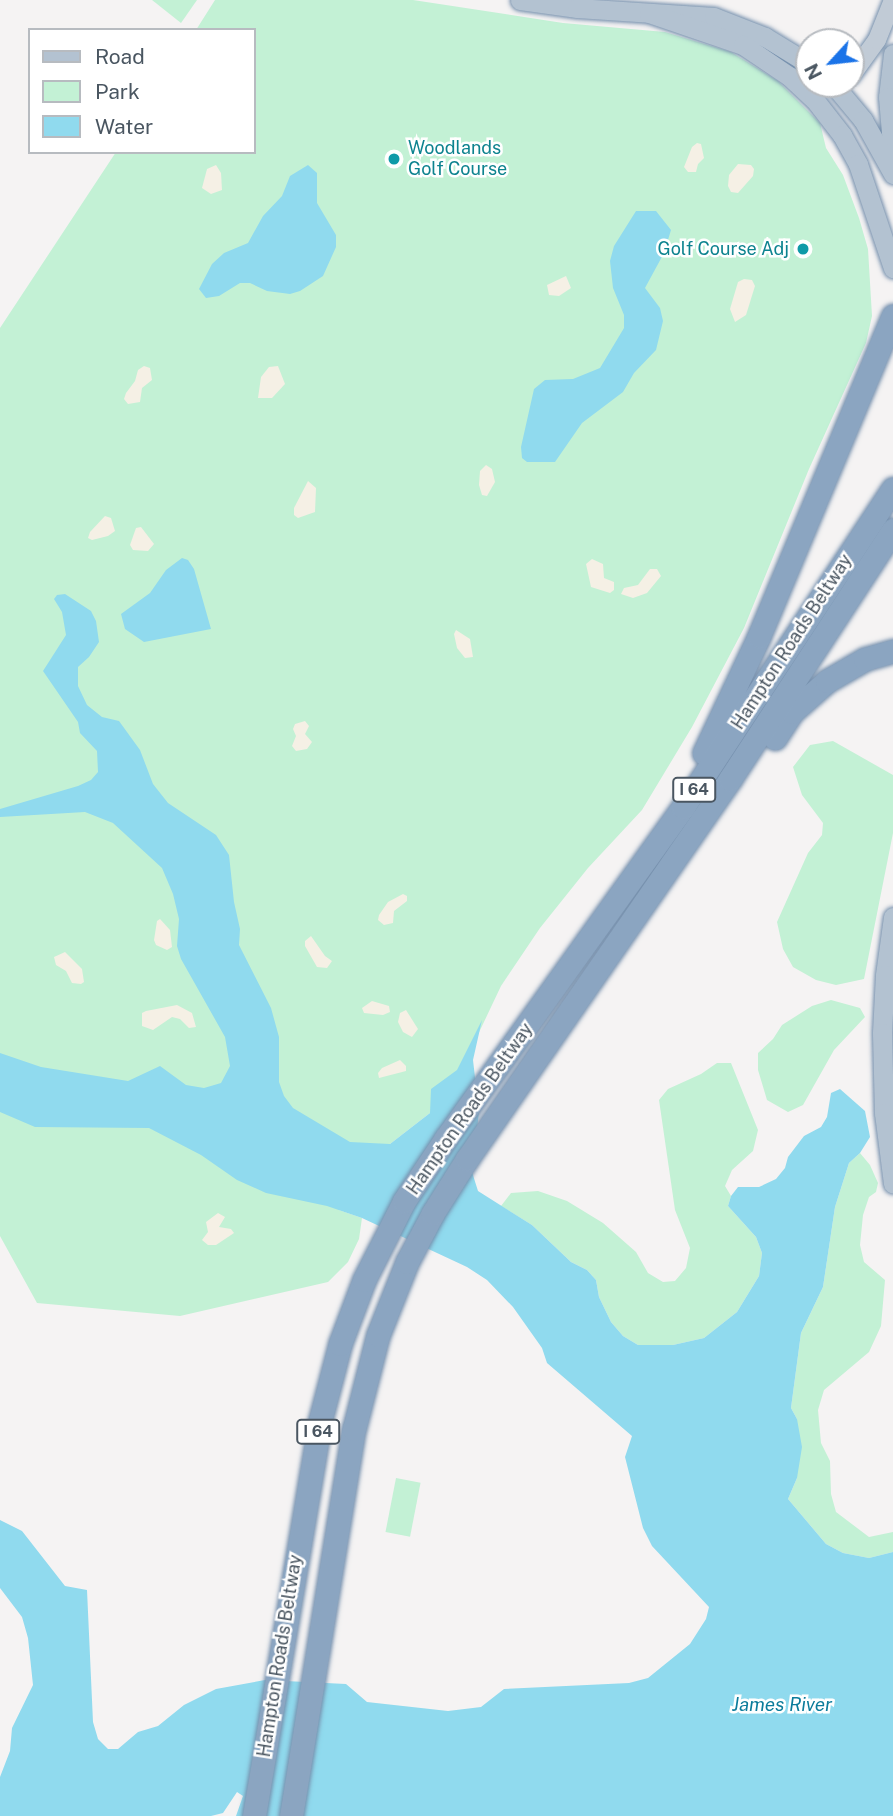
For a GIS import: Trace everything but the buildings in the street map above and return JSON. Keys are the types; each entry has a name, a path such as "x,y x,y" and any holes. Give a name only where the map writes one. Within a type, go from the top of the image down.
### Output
{"highway":[{"path":"606,916 638,854 701,758 716,729 759,636 891,323"},
{"name":"Hampton Roads Beltway","path":"254,1816 320,1421 340,1344 363,1280 404,1202 485,1084 684,807 893,489"},
{"name":"Hampton Roads Beltway","path":"291,1816 354,1429 378,1335 397,1285 433,1213 730,779 893,530"},
{"path":"568,1014 621,960 792,712 809,694 845,669 893,651"}],"main road":[{"path":"520,0 714,17 733,22 780,44 795,54"},
{"path":"865,55 877,40 892,0"},
{"path":"649,13 743,45 789,76 822,109 842,135 862,172 893,268"},
{"path":"893,54 888,97 893,157"},
{"path":"822,109 830,98"},
{"path":"851,98 893,174"},
{"path":"893,917 885,975 882,1033 884,1113 893,1183"}],"green space":[{"path":"152,0 197,0 181,23"},
{"path":"215,0 413,0 563,23 665,32 731,52 778,81 820,123 826,148 843,175 868,249 872,316 866,343 809,469 744,628 692,727 642,810 588,868 540,928 501,986 465,1062 430,1113 390,1144 339,1210 362,1218 359,1239 348,1262 328,1282 180,1316 37,1303 0,1236 0,328 115,154 256,154 256,28 197,28"},
{"path":"833,741 893,775 893,833 864,979 836,985 816,980 793,967 783,949 777,922 808,853 822,835 823,823 802,795 793,767 810,745"},
{"path":"831,1000 860,1008 865,1017 834,1050 803,1105 788,1112 767,1100 758,1070 758,1053 773,1039 782,1025 812,1006"},
{"path":"717,1063 731,1063 758,1130 753,1151 732,1170 725,1186 731,1196 728,1206 756,1237 762,1253 759,1276 737,1312 704,1338 673,1345 638,1345 623,1336 611,1322 599,1297 596,1280 587,1270 571,1262 532,1225 501,1206 511,1193 538,1191 567,1201 603,1223 636,1252 648,1273 663,1282 675,1281 686,1268 690,1248 675,1210 659,1100 668,1089 701,1074"},
{"path":"860,1153 870,1165 878,1183 876,1192 869,1197 863,1215 860,1245 864,1262 885,1280 881,1326 869,1352 824,1390 818,1410 821,1443 830,1461 831,1494 836,1512 869,1537 893,1532 893,1552 869,1558 843,1553 826,1544 788,1499 797,1478 797,1419 791,1408 801,1333 823,1287 835,1207 849,1163"},
{"path":"396,1478 421,1483 410,1537 386,1532"}],"sand":[{"path":"697,143 701,144 704,158 698,164 696,172 688,172 684,167 692,147"},
{"path":"738,164 751,165 754,169 753,176 738,193 731,192 728,186 729,175"},
{"path":"216,165 221,173 222,190 211,194 202,188 207,169"},
{"path":"566,276 571,288 559,296 549,295 547,285"},
{"path":"744,279 752,280 755,286 746,315 735,322 730,309 738,282"},
{"path":"144,366 150,368 152,380 142,388 140,402 128,404 124,399 126,393 135,381 138,370"},
{"path":"278,366 285,384 272,398 258,398 261,377 269,367"},
{"path":"486,465 492,469 495,482 487,496 482,495 479,485 480,471"},
{"path":"308,481 316,488 315,512 298,518 294,515 294,508"},
{"path":"105,516 111,518 115,531 108,536 92,540 88,538 90,532"},
{"path":"141,527 154,544 148,551 133,550 130,545 136,528"},
{"path":"592,559 603,564 604,578 614,582 614,590 610,593 591,587 586,564"},
{"path":"650,569 657,569 661,576 647,593 633,598 621,594 624,588 638,585"},
{"path":"456,630 470,639 473,657 465,658 457,648 454,634"},
{"path":"305,721 309,726 305,734 312,742 307,749 296,751 292,746 296,736 293,729 295,724"},
{"path":"403,894 407,896 407,901 394,911 393,923 384,925 378,920 379,915 388,902"},
{"path":"160,919 170,930 172,947 167,950 156,945 154,940 157,921"},
{"path":"311,936 325,956 332,961 327,968 317,967 305,946 305,941"},
{"path":"65,952 82,969 84,982 81,984 72,983 66,971 56,965 54,957"},
{"path":"372,1001 389,1006 390,1012 383,1015 364,1013 362,1008"},
{"path":"177,1005 192,1013 196,1027 189,1028 180,1019 172,1017 153,1030 142,1026 142,1013"},
{"path":"406,1010 418,1029 412,1037 403,1032 398,1022 400,1013"},
{"path":"400,1060 406,1066 406,1071 379,1078 378,1073 382,1068"},
{"path":"218,1213 225,1217 219,1227 231,1229 234,1233 216,1245 208,1245 202,1240 208,1232 206,1222"}],"water":[{"path":"308,165 317,173 317,203 336,235 336,247 323,276 300,291 290,294 267,291 250,283 240,283 219,296 206,298 199,289 212,264 224,253 248,243 263,216 282,196 290,176"},
{"path":"636,211 656,211 671,230 664,253 645,288 660,308 663,321 656,350 634,373 623,392 582,423 555,462 527,462 522,458 521,447 534,389 545,380 573,379 600,368 624,328 624,315 613,288 610,261 614,246"},
{"path":"182,558 188,560 194,569 211,629 144,642 125,629 121,614 150,593 166,570"},
{"name":"James River","path":"65,594 91,611 96,621 99,642 78,667 78,686 87,705 102,717 119,721 140,750 153,784 168,803 216,835 229,855 240,929 239,945 271,1008 279,1037 279,1082 284,1096 293,1108 350,1142 390,1144 430,1113 431,1089 457,1070 482,1020 473,1060 479,1112 472,1172 478,1191 532,1225 571,1262 587,1270 596,1280 599,1297 611,1322 623,1336 638,1345 673,1345 704,1338 737,1312 759,1276 762,1253 756,1237 728,1206 731,1196 738,1187 759,1187 776,1179 804,1136 821,1127 827,1117 831,1093 840,1089 865,1111 870,1137 860,1153 849,1163 835,1207 823,1287 801,1333 791,1408 797,1419 802,1447 797,1478 788,1499 826,1544 843,1553 869,1558 893,1552 893,1816 236,1816 243,1796 237,1792 223,1813 211,1816 0,1816 0,1777 10,1751 12,1728 33,1685 28,1638 22,1617 0,1588 0,1520 22,1531 65,1586 87,1590 93,1722 98,1739 108,1749 118,1749 138,1732 158,1726 184,1705 216,1689 265,1680 346,1684 367,1702 448,1711 481,1707 504,1689 629,1683 648,1678 690,1644 706,1619 709,1607 652,1546 643,1528 625,1457 632,1436 547,1363 542,1348 513,1307 487,1280 467,1267 362,1218 327,1206 266,1193 237,1180 201,1155 149,1128 35,1127 0,1112 0,1053 41,1067 128,1081 160,1066 186,1085 204,1088 221,1083 230,1066 225,1037 181,959 177,946 179,919 173,894 162,868 113,823 85,812 0,817 0,809 78,786 91,780 98,772 97,751 80,733 78,722 43,671 66,635 62,612 54,599 57,595"}],"place":[{"name":"Woodlands Golf Course","path":"394,159"},
{"name":"Golf Course Adj","path":"803,249"}]}
